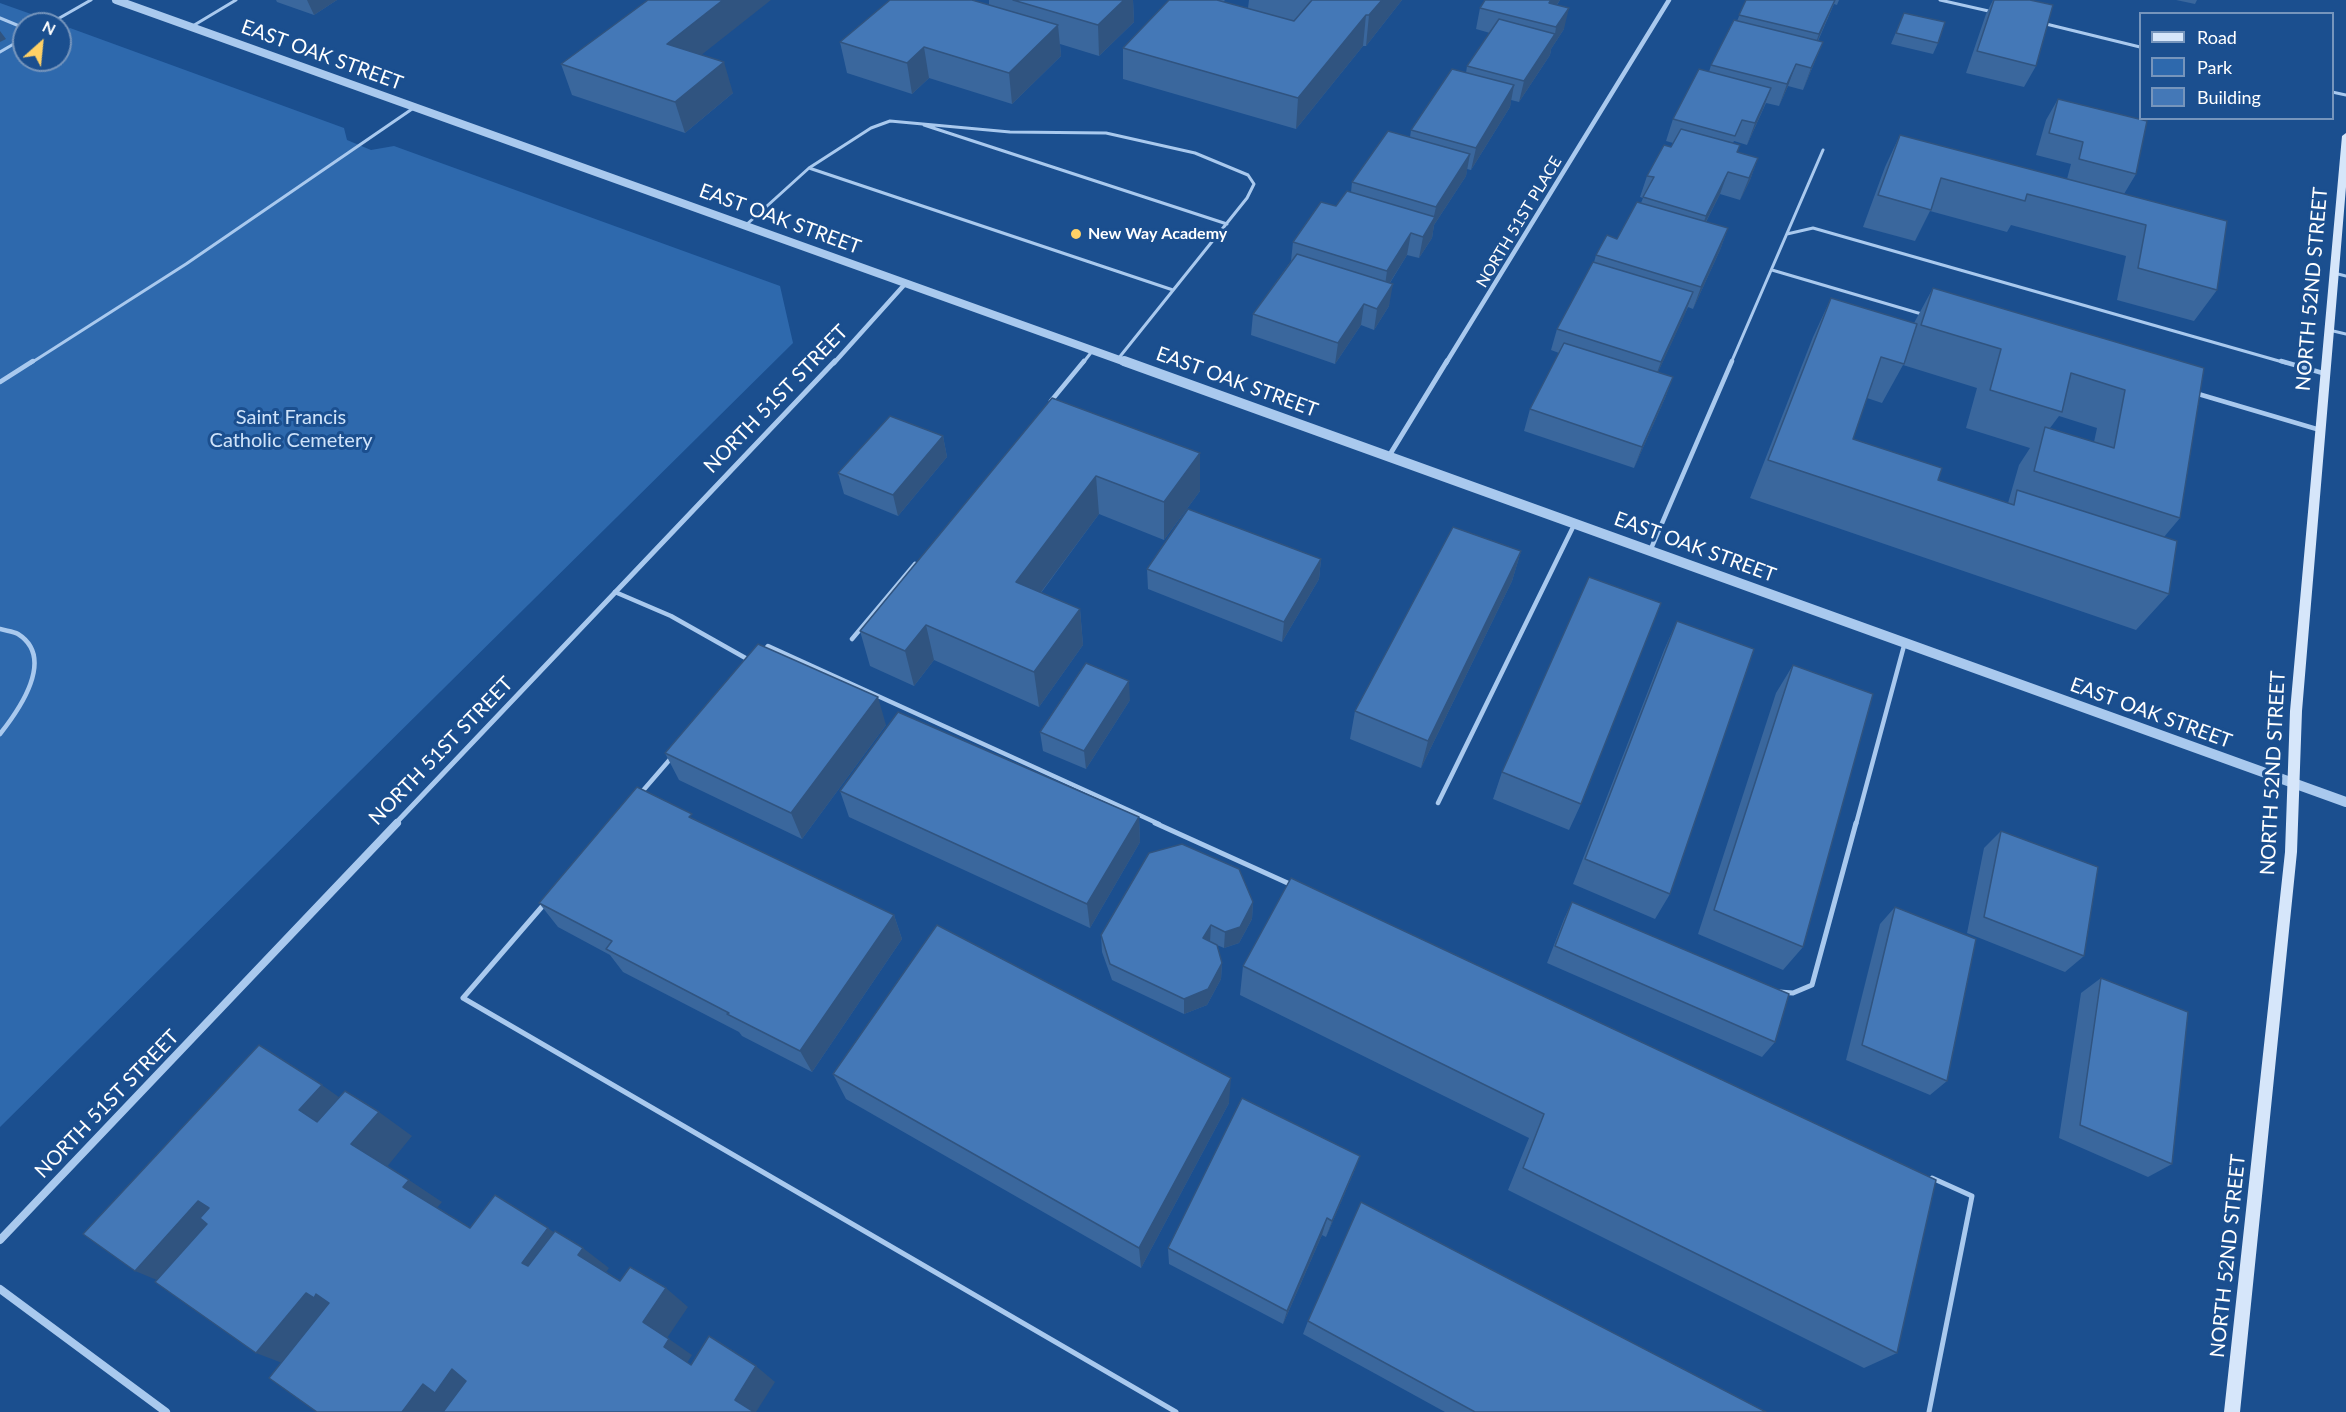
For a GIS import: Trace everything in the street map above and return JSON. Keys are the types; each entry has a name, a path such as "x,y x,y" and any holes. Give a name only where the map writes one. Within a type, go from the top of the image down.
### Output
{"main road":[{"name":"NORTH 52ND STREET","path":"2232,1412 2291,852 2296,711 2346,136"}],"street":[{"name":"EAST OAK STREET","path":"116,0 2346,802"},
{"name":"NORTH 51ST PLACE","path":"1389,456 1669,0"},
{"name":"NORTH 51ST STREET","path":"0,1240 881,313 905,284"},
{"path":"0,1289 166,1412"}],"lane":[{"path":"70,12 92,0"},
{"path":"191,27 236,0"},
{"path":"1940,0 1995,13"},
{"path":"2040,23 2139,47"},
{"path":"0,382 195,258 415,107"},
{"path":"745,226 809,168 871,128 890,121 1010,132 1106,133 1195,153 1248,175 1254,184 1247,198 1118,359"},
{"path":"915,122 1227,224"},
{"path":"1650,551 1822,150"},
{"path":"809,168 1173,290"},
{"path":"1786,234 1812,228 2326,374"},
{"path":"1772,270 1931,316"},
{"path":"2334,273 2346,276"},
{"path":"2329,330 2346,334"},
{"path":"1048,405 1093,350"},
{"path":"2192,393 2322,430"},
{"path":"1438,804 1575,523"},
{"path":"852,639 920,558"},
{"path":"615,592 671,616 754,663"},
{"path":"0,629 18,634 28,642 33,655 34,669 31,687 24,702 0,734"},
{"path":"1770,991 1793,993 1812,985 1905,642"},
{"path":"761,654 768,646 1300,889"},
{"path":"636,799 675,754"},
{"path":"549,898 463,998 1176,1412"},
{"path":"1929,1177 1972,1196 1929,1412"}],"green space":[{"name":"Saint Francis Catholic Cemetery","path":"0,3 25,12 12,12 12,72 72,72 72,29 344,128 347,140 371,150 394,146 780,286 793,343 0,1127"}],"building":[{"path":"648,0 723,0 667,44 724,62 675,102 561,64"},
{"path":"890,0 972,0 1058,25 1009,73 924,47 907,63 840,42"},
{"path":"1013,0 1124,0 1098,25"},
{"path":"1169,0 1217,0 1294,21 1312,0 1382,0 1369,15 1366,15 1298,98 1123,48"},
{"path":"1485,0 1551,0 1549,3 1569,8 1556,27 1480,8"},
{"path":"1746,0 1835,0 1819,34 1739,15"},
{"path":"1994,0 2030,0 2053,5 2036,66 1977,51"},
{"path":"1904,13 1945,22 1938,43 1896,33"},
{"path":"1499,19 1555,34 1524,81 1467,66"},
{"path":"1734,20 1823,42 1811,68 1796,64 1787,84 1711,65"},
{"path":"1452,69 1514,85 1476,148 1411,130"},
{"path":"1699,69 1771,88 1755,123 1742,120 1735,136 1673,119"},
{"path":"2058,99 2147,121 2136,174 2079,159 2083,142 2049,133"},
{"path":"1681,129 1740,145 1737,152 1758,158 1749,178 1728,172 1706,216 1643,197 1654,177 1647,176 1664,145 1671,147"},
{"path":"1388,131 1470,154 1436,207 1352,182"},
{"path":"1900,135 2227,221 2217,290 2138,268 2146,225 2027,194 2025,201 1941,178 1931,210 1878,195"},
{"path":"1347,191 1435,217 1423,237 1411,233 1387,271 1293,242 1321,202 1336,206"},
{"path":"1637,202 1728,228 1701,287 1596,255 1607,235 1617,239"},
{"path":"1297,254 1393,284 1377,309 1364,304 1338,343 1253,314"},
{"path":"1593,262 1693,292 1661,362 1557,329"},
{"path":"1933,288 2204,368 2180,518 2034,471 2045,427 2114,448 2125,390 2071,373 2062,412 1990,390 2001,349 1921,325"},
{"path":"1831,298 1917,324 1904,364 1881,357 1853,439 1942,468 1938,480 2014,505 2017,490 2177,541 2169,594 1768,460"},
{"path":"1564,343 1673,377 1642,447 1530,409"},
{"path":"1052,398 1200,453 1164,502 1096,476 1016,582 1080,609 1034,672 926,625 905,651 860,631"},
{"path":"890,416 943,436 893,495 838,473"},
{"path":"1188,509 1321,559 1284,622 1147,569"},
{"path":"1453,527 1521,551 1428,741 1355,711"},
{"path":"1589,577 1661,603 1581,804 1502,772"},
{"path":"1677,621 1754,649 1670,894 1585,859"},
{"path":"758,644 878,697 791,813 665,753"},
{"path":"1086,663 1129,681 1084,751 1040,732"},
{"path":"1793,665 1873,694 1803,947 1714,910"},
{"path":"898,712 1139,817 1087,904 840,791"},
{"path":"637,787 692,814 689,817 894,915 800,1051 606,949 612,941 539,903"},
{"path":"2001,831 2098,867 2084,956 1984,917"},
{"path":"1182,844 1239,869 1253,902 1240,927 1225,932 1211,925 1203,938 1217,945 1222,963 1208,989 1184,999 1110,964 1101,935 1149,853"},
{"path":"1291,878 1936,1180 1897,1353 1523,1168 1544,1114 1243,966"},
{"path":"1572,902 1789,994 1775,1042 1555,946"},
{"path":"1895,907 1976,939 1947,1081 1862,1045"},
{"path":"937,925 1231,1078 1139,1248 833,1074"},
{"path":"2101,978 2188,1012 2172,1164 2080,1125"},
{"path":"259,1045 322,1085 299,1110 317,1122 345,1091 379,1112 351,1144 409,1180 403,1187 470,1228 495,1195 548,1228 522,1263 528,1266 555,1231 583,1248 578,1255 620,1281 630,1267 666,1288 643,1322 669,1339 664,1347 691,1365 709,1336 756,1366 735,1400 754,1412 443,1412 466,1381 452,1369 435,1393 423,1384 402,1412 317,1412 269,1378 329,1303 316,1294 314,1298 306,1293 256,1353 155,1282 207,1224 200,1218 209,1208 198,1201 135,1271 83,1234"},
{"path":"1242,1098 1360,1156 1332,1221 1327,1218 1287,1311 1168,1248"},
{"path":"1361,1202 1766,1412 1475,1412 1308,1321"}],"place":[{"name":"New Way Academy","path":"1076,234"}]}
